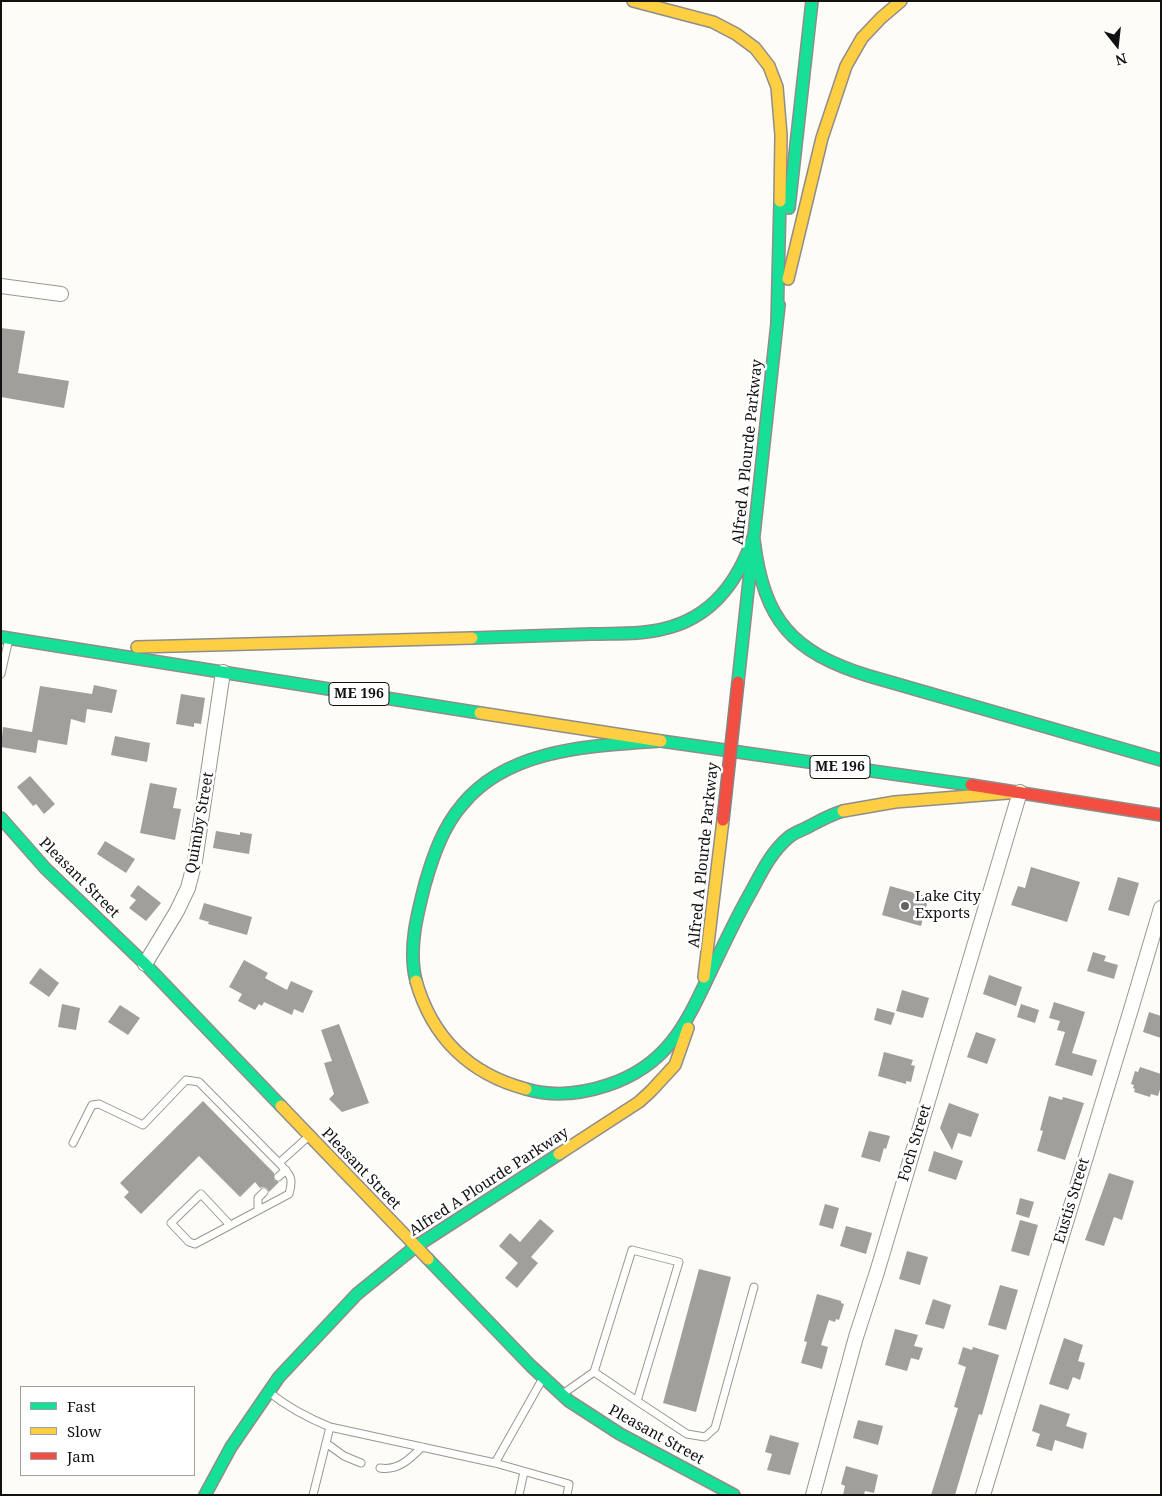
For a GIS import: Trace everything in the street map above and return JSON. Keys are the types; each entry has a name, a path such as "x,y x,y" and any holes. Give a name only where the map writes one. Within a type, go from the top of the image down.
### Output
{"main road":[{"path":"633,1 713,22 736,34 755,48 769,66 777,87 781,135 777,322"},
{"name":"Alfred A Plourde Parkway","path":"205,1495 231,1447 269,1392 295,1360 357,1294 416,1247 639,1102 674,1065 697,1002 707,965 812,1"},
{"path":"777,322 822,138 846,66 870,28 901,1"},
{"path":"59,646 141,647 337,642 640,632 666,629 693,617 721,597 739,574 754,535"},
{"path":"754,535 759,577 771,607 789,633 801,646 822,659 932,694 1161,760"},
{"name":"ME 196","path":"5,638 659,741 1020,792 1161,815"},
{"path":"659,741 571,749 527,761 502,771 479,787 464,802 440,839 422,898 414,944 415,978 438,1031 467,1061 499,1081 523,1089 548,1093 585,1092 609,1085 632,1075 653,1061 671,1044 686,1024 737,915 768,861 787,838 828,816 874,804 1020,792"},
{"name":"Pleasant Street","path":"1,818 45,868 145,964 543,1378 584,1411 734,1495"}],"street":[{"path":"1,286 61,294"},
{"name":"Quimby Street","path":"145,964 177,911 188,888 194,861 223,672"},
{"name":"Foch Street","path":"813,1495 856,1337 1020,792"},
{"name":"Eustis Street","path":"983,1495 1161,908"}],"lane":[{"path":"1,674 5,638"},
{"path":"73,1144 92,1105 99,1104 143,1125 186,1080 198,1082 279,1162 291,1177 292,1184 289,1194 195,1244 189,1242 170,1223 201,1194 230,1225"},
{"path":"279,1162 309,1136"},
{"path":"278,1177 286,1170"},
{"path":"258,1210 258,1198 264,1192"},
{"path":"562,1395 594,1372 632,1250 679,1262 637,1401"},
{"path":"594,1372 688,1434 706,1437 715,1428 754,1287"},
{"path":"495,1464 543,1378"},
{"path":"269,1392 305,1417 330,1426 495,1464 570,1484 567,1495"},
{"path":"313,1495 330,1426"},
{"path":"326,1443 344,1456 361,1463"},
{"path":"380,1468 397,1467 410,1460 422,1447"},
{"path":"519,1495 524,1472"}],"building":[{"path":"1,328 25,331 18,373 69,381 64,408 1,397"},
{"path":"94,685 117,690 112,713 87,709 85,723 71,719 67,745 38,740 36,753 1,747 3,727 32,732 40,686 92,694"},
{"path":"181,694 205,698 201,724 194,723 194,727 176,724"},
{"path":"115,736 150,743 147,762 111,755"},
{"path":"30,776 55,804 44,814 36,804 33,806 17,787"},
{"path":"150,783 177,788 173,808 181,809 175,840 140,833"},
{"path":"216,831 240,835 240,832 252,834 249,854 213,848"},
{"path":"105,841 135,859 126,873 97,854"},
{"path":"1031,867 1080,882 1067,922 1011,905 1018,886 1025,888"},
{"path":"1118,877 1139,883 1129,916 1108,910"},
{"path":"138,885 161,903 146,921 129,908 136,900 130,896"},
{"name":"Lake City Exports","path":"890,886 929,897 921,926 882,915"},
{"path":"204,903 252,917 247,935 208,924 209,922 199,919"},
{"path":"1093,952 1106,956 1104,961 1118,965 1114,979 1087,971"},
{"path":"244,960 268,973 265,978 287,990 291,981 313,991 303,1013 294,1009 292,1015 264,1002 262,1006 259,1004 255,1010 238,1001 242,994 229,987"},
{"path":"40,968 59,983 49,997 29,983"},
{"path":"989,975 1022,987 1016,1006 983,994"},
{"path":"902,990 929,998 923,1018 896,1011"},
{"path":"1054,1002 1085,1012 1072,1053 1097,1060 1092,1076 1055,1065 1065,1032 1057,1030 1060,1021 1049,1018"},
{"path":"62,1004 80,1008 76,1030 58,1027"},
{"path":"1021,1004 1039,1010 1035,1023 1017,1017"},
{"path":"120,1005 140,1018 128,1035 108,1022"},
{"path":"877,1008 895,1013 891,1025 874,1020"},
{"path":"1149,1012 1161,1016 1161,1038 1143,1032"},
{"path":"339,1024 369,1103 342,1112 329,1099 334,1094 324,1063 332,1061 321,1030"},
{"path":"976,1032 996,1039 987,1064 967,1057"},
{"path":"884,1052 913,1060 911,1065 915,1066 911,1082 906,1081 906,1084 878,1076"},
{"path":"1140,1067 1161,1074 1161,1086 1158,1096 1151,1094 1150,1097 1134,1092 1134,1085 1131,1084 1135,1071 1138,1072"},
{"path":"1049,1096 1062,1100 1063,1097 1084,1103 1065,1160 1037,1151 1043,1131 1040,1130"},
{"path":"203,1101 274,1173 274,1180 279,1182 269,1192 267,1188 260,1188 255,1182 240,1197 199,1156 141,1214 124,1197 129,1192 120,1183"},
{"path":"949,1103 979,1114 971,1137 958,1133 952,1150 940,1128"},
{"path":"869,1131 890,1136 880,1162 861,1157"},
{"path":"934,1151 963,1161 956,1180 928,1171"},
{"path":"1109,1173 1134,1181 1122,1220 1114,1217 1104,1246 1085,1240"},
{"path":"1020,1198 1034,1202 1029,1218 1016,1214"},
{"path":"825,1204 839,1208 833,1229 819,1225"},
{"path":"540,1219 554,1231 531,1257 538,1263 517,1288 505,1278 518,1263 499,1246 510,1233 520,1242"},
{"path":"1020,1220 1038,1225 1029,1256 1011,1251"},
{"path":"846,1226 872,1233 866,1254 840,1246"},
{"path":"907,1251 928,1257 920,1285 899,1279"},
{"path":"699,1269 731,1277 696,1412 663,1403"},
{"path":"1000,1285 1018,1290 1006,1330 988,1325"},
{"path":"817,1294 841,1301 844,1304 839,1320 836,1319 835,1322 829,1320 821,1345 828,1347 822,1369 801,1363 807,1342 804,1341"},
{"path":"933,1299 951,1305 944,1329 925,1324"},
{"path":"895,1329 918,1335 914,1346 923,1348 919,1360 911,1358 907,1371 885,1365"},
{"path":"1064,1338 1083,1345 1078,1361 1085,1363 1080,1380 1073,1377 1068,1390 1049,1384"},
{"path":"963,1347 972,1350 973,1347 999,1355 982,1415 979,1414 955,1495 931,1495 958,1408 954,1407 966,1367 958,1364"},
{"path":"1040,1404 1070,1414 1066,1426 1087,1433 1083,1449 1055,1440 1052,1451 1036,1446 1040,1434 1032,1431"},
{"path":"858,1420 883,1426 878,1445 853,1438"},
{"path":"770,1435 799,1443 790,1475 767,1470 772,1454 765,1452"},
{"path":"846,1466 878,1475 874,1493 865,1491 864,1495 843,1495 845,1486 841,1484"}],"traffic: fast":[{"path":"789,208 812,1"},
{"path":"777,322 780,201"},
{"path":"738,682 779,305"},
{"path":"472,638 636,633 654,631 681,624 696,616 722,595 732,582 748,552 754,535"},
{"path":"754,540 765,592 774,612 786,629 801,644 820,656 842,667 869,676 1161,760"},
{"path":"1,637 480,713"},
{"path":"416,981 413,957 414,932 431,863 449,823 462,805 481,786 503,772 527,761 553,754 579,748 659,741"},
{"path":"661,741 971,785"},
{"path":"526,1089 557,1094 598,1088 629,1077 660,1054 673,1040 693,1008 741,910 772,855 793,834 843,811"},
{"path":"1,818 45,868 145,964 281,1106"},
{"path":"205,1495 231,1447 279,1377 357,1294 415,1247 559,1154"},
{"path":"428,1259 531,1366 569,1401 620,1434 734,1495"}],"traffic: slow":[{"path":"633,1 713,22 736,34 755,48 769,66 777,87 781,135 780,201"},
{"path":"788,279 822,138 846,66 862,38 901,1"},
{"path":"137,647 472,638"},
{"path":"480,713 661,741"},
{"path":"843,811 895,802 1020,792"},
{"path":"704,977 723,820"},
{"path":"416,981 432,1019 443,1036 456,1050 470,1063 487,1074 526,1089"},
{"path":"559,1154 639,1102 651,1091 675,1065 688,1028"},
{"path":"281,1106 428,1259"}],"traffic: jam":[{"path":"723,820 738,682"},
{"path":"971,785 1161,815"}],"place":[{"name":"Lake City Exports","path":"905,906"}]}
